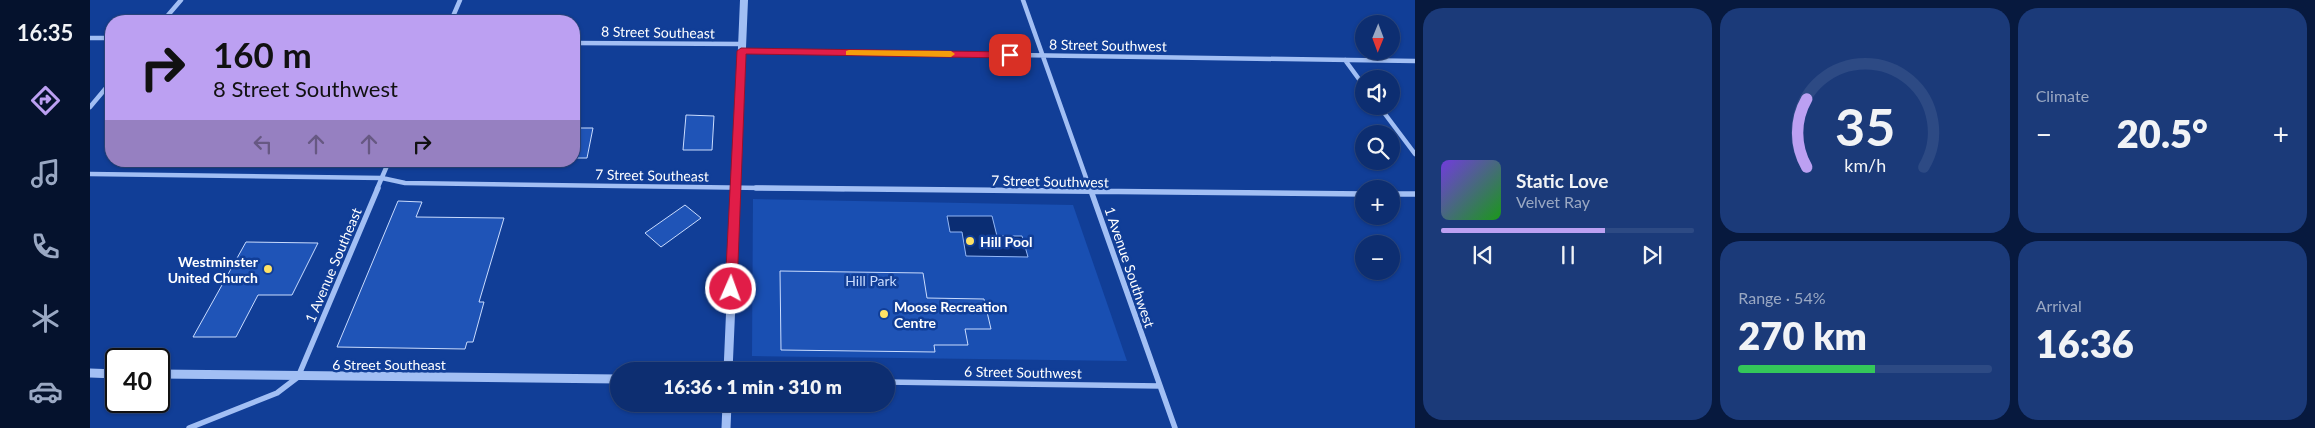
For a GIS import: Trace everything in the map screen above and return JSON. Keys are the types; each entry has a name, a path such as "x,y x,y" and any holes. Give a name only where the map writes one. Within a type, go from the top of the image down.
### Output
{"street":[{"path":"168,15 181,0"},
{"path":"454,15 460,0"},
{"path":"728,362 744,0"},
{"name":"1 Avenue Southwest","path":"1023,0 1175,428"},
{"path":"90,38 105,38"},
{"name":"8 Street Southeast","path":"580,43 741,48"},
{"name":"8 Street Southwest","path":"741,48 1043,56 1415,61"},
{"path":"1345,60 1355,74"},
{"path":"90,107 105,89"},
{"path":"1386,115 1415,154"},
{"name":"1 Avenue Southeast","path":"298,377 387,167"},
{"name":"7 Street Southeast","path":"90,174 382,178 405,183 735,187"},
{"name":"7 Street Southwest","path":"735,187 1092,193 1355,194"},
{"path":"1400,194 1415,194"},
{"path":"90,373 105,374"},
{"name":"6 Street Southeast","path":"170,374 610,379"},
{"path":"190,428 277,393 298,377"},
{"name":"6 Street Southwest","path":"895,382 1160,386"},
{"path":"726,428 727,412"}],"green space":[{"name":"Hill Park","path":"753,199 1073,205 1127,361 752,356"}],"shaded area":[{"path":"947,216 992,216 997,236 1022,236 1028,257 966,256 962,232 950,232"}],"building":[{"path":"686,115 714,116 712,150 683,150"},
{"path":"580,128 593,128 587,158 580,158"},
{"path":"398,201 422,202 416,217 504,218 479,302 484,302 473,342 467,342 465,349 337,347"},
{"path":"685,205 701,218 661,247 645,233"},
{"name":"Westminster United Church","path":"246,242 318,243 292,295 258,295 236,337 193,337"},
{"name":"Moose Recreation Centre","path":"780,271 923,273 927,298 984,299 991,329 965,329 968,345 934,345 935,352 781,350"}],"slow traffic":[{"path":"849,53 951,54"}],"place":[{"name":"Hill Pool","path":"970,241"},
{"name":"Westminster United Church","path":"268,269"},
{"name":"Moose Recreation Centre","path":"884,314"}],"route":[{"path":"731,289 741,51 1010,55"}]}
